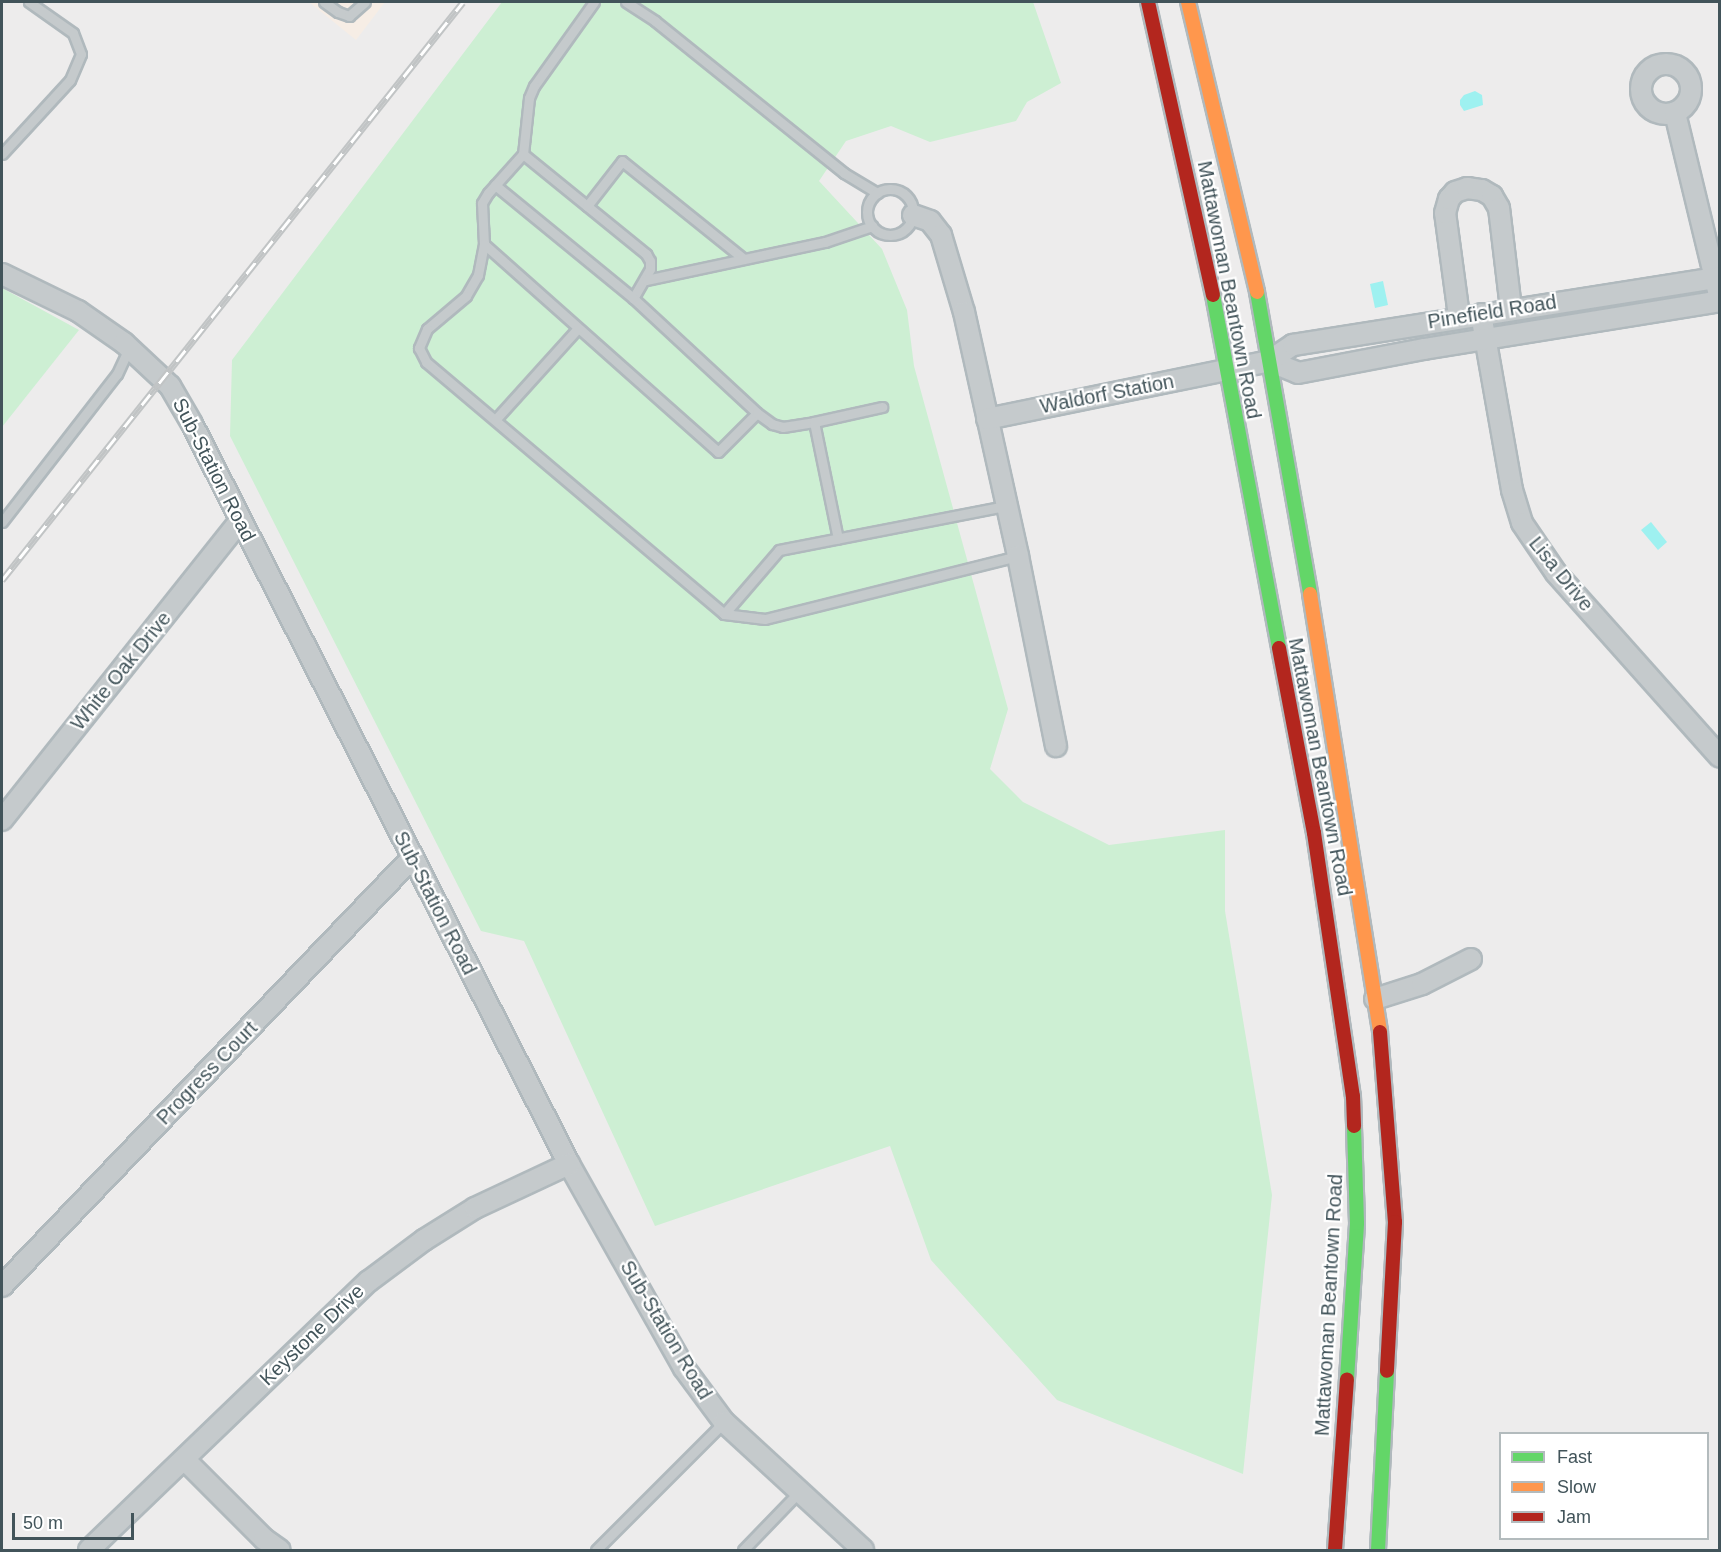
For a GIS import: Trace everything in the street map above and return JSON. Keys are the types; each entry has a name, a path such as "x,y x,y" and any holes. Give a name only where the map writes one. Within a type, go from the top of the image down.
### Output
{"highway":[{"name":"Mattawoman Beantown Road","path":"1148,2 1197,219 1314,833 1353,1096 1357,1223 1335,1551"},
{"name":"Mattawoman Beantown Road","path":"1188,2 1256,288 1323,667 1383,1048 1394,1208 1378,1551"},
{"path":"1336,971 1353,994"},
{"path":"1356,1015 1369,1136"},
{"path":"1375,1198 1384,1206 1394,1208"}],"street":[{"path":"1675,113 1718,284"},
{"path":"1460,316 1444,213 1449,199 1455,192 1467,188 1482,190 1492,196 1499,208 1511,309"},
{"path":"913,215 930,221 941,235 964,312 1018,556 1056,746"},
{"name":"Sub-Station Road","path":"2,274 78,311 129,348 170,386 569,1164 684,1368 724,1422 863,1551"},
{"name":"Pinefield Road","path":"1226,370 1269,361 1293,345 1460,316 1718,284"},
{"name":"Pinefield Road","path":"1269,361 1298,373 1486,339 1719,301"},
{"name":"Lisa Drive","path":"1481,314 1512,490 1522,523 1556,573 1719,757"},
{"name":"Waldorf Station","path":"987,418 1226,370"},
{"name":"White Oak Drive","path":"2,820 240,521"},
{"name":"Progress Court","path":"2,1286 412,858"},
{"path":"1376,999 1422,984 1471,959"},
{"name":"Keystone Drive","path":"89,1551 369,1281 424,1240 476,1208 569,1164"},
{"path":"185,1460 264,1539 279,1551"}],"lane":[{"path":"2,154 70,80 81,54 73,33 29,2"},
{"path":"324,2 338,12 349,16 365,2"},
{"path":"594,2 534,86 529,98 524,154 495,185 482,203 484,244 478,274 466,296 427,329 419,348 426,362 724,614 765,619 1018,556"},
{"path":"626,2 655,21 844,173 877,193"},
{"path":"524,154 646,254 650,261 646,280 633,298"},
{"path":"587,206 622,161 744,259"},
{"path":"495,185 633,298 757,413 772,424 783,427 882,407"},
{"path":"891,189 905,195 913,207 913,215 906,228 893,234 885,234 872,226 869,220 868,205 877,193 891,189"},
{"path":"646,280 825,242 872,226"},
{"path":"484,244 718,452 757,413"},
{"path":"495,420 578,328"},
{"path":"2,522 117,375 129,348"},
{"path":"813,422 838,539"},
{"path":"724,614 779,550 1006,506"},
{"path":"596,1551 724,1422"},
{"path":"747,1549 798,1493"}],"shaded area":[{"path":"309,2 385,2 356,40"}],"green space":[{"path":"502,2 1033,2 1061,83 1027,102 1016,121 930,142 891,126 846,141 819,181 882,249 907,310 914,366 1008,709 990,769 1023,802 1109,845 1225,830 1225,911 1272,1195 1243,1474 1057,1400 931,1260 890,1146 655,1226 524,941 481,931 230,436 232,360"},
{"path":"2,288 79,330 2,427"}],"water":[{"path":"1475,91 1482,95 1483,105 1464,111 1460,100 1464,95"},
{"path":"1383,281 1388,305 1375,308 1370,284"},
{"path":"1651,522 1667,542 1658,550 1641,530"}],"railway":[{"path":"2,580 463,2"}],"traffic: fast":[{"path":"1257,292 1310,594"},
{"path":"1213,295 1279,648"},
{"path":"1347,1379 1357,1223 1354,1126"},
{"path":"1378,1550 1387,1371"}],"traffic: slow":[{"path":"1188,2 1257,292"},
{"path":"1310,594 1380,1032"}],"traffic: jam":[{"path":"1148,2 1213,295"},
{"path":"1279,648 1314,833 1353,1096 1354,1126"},
{"path":"1380,1032 1395,1222 1387,1371"},
{"path":"1335,1550 1347,1379"}]}
